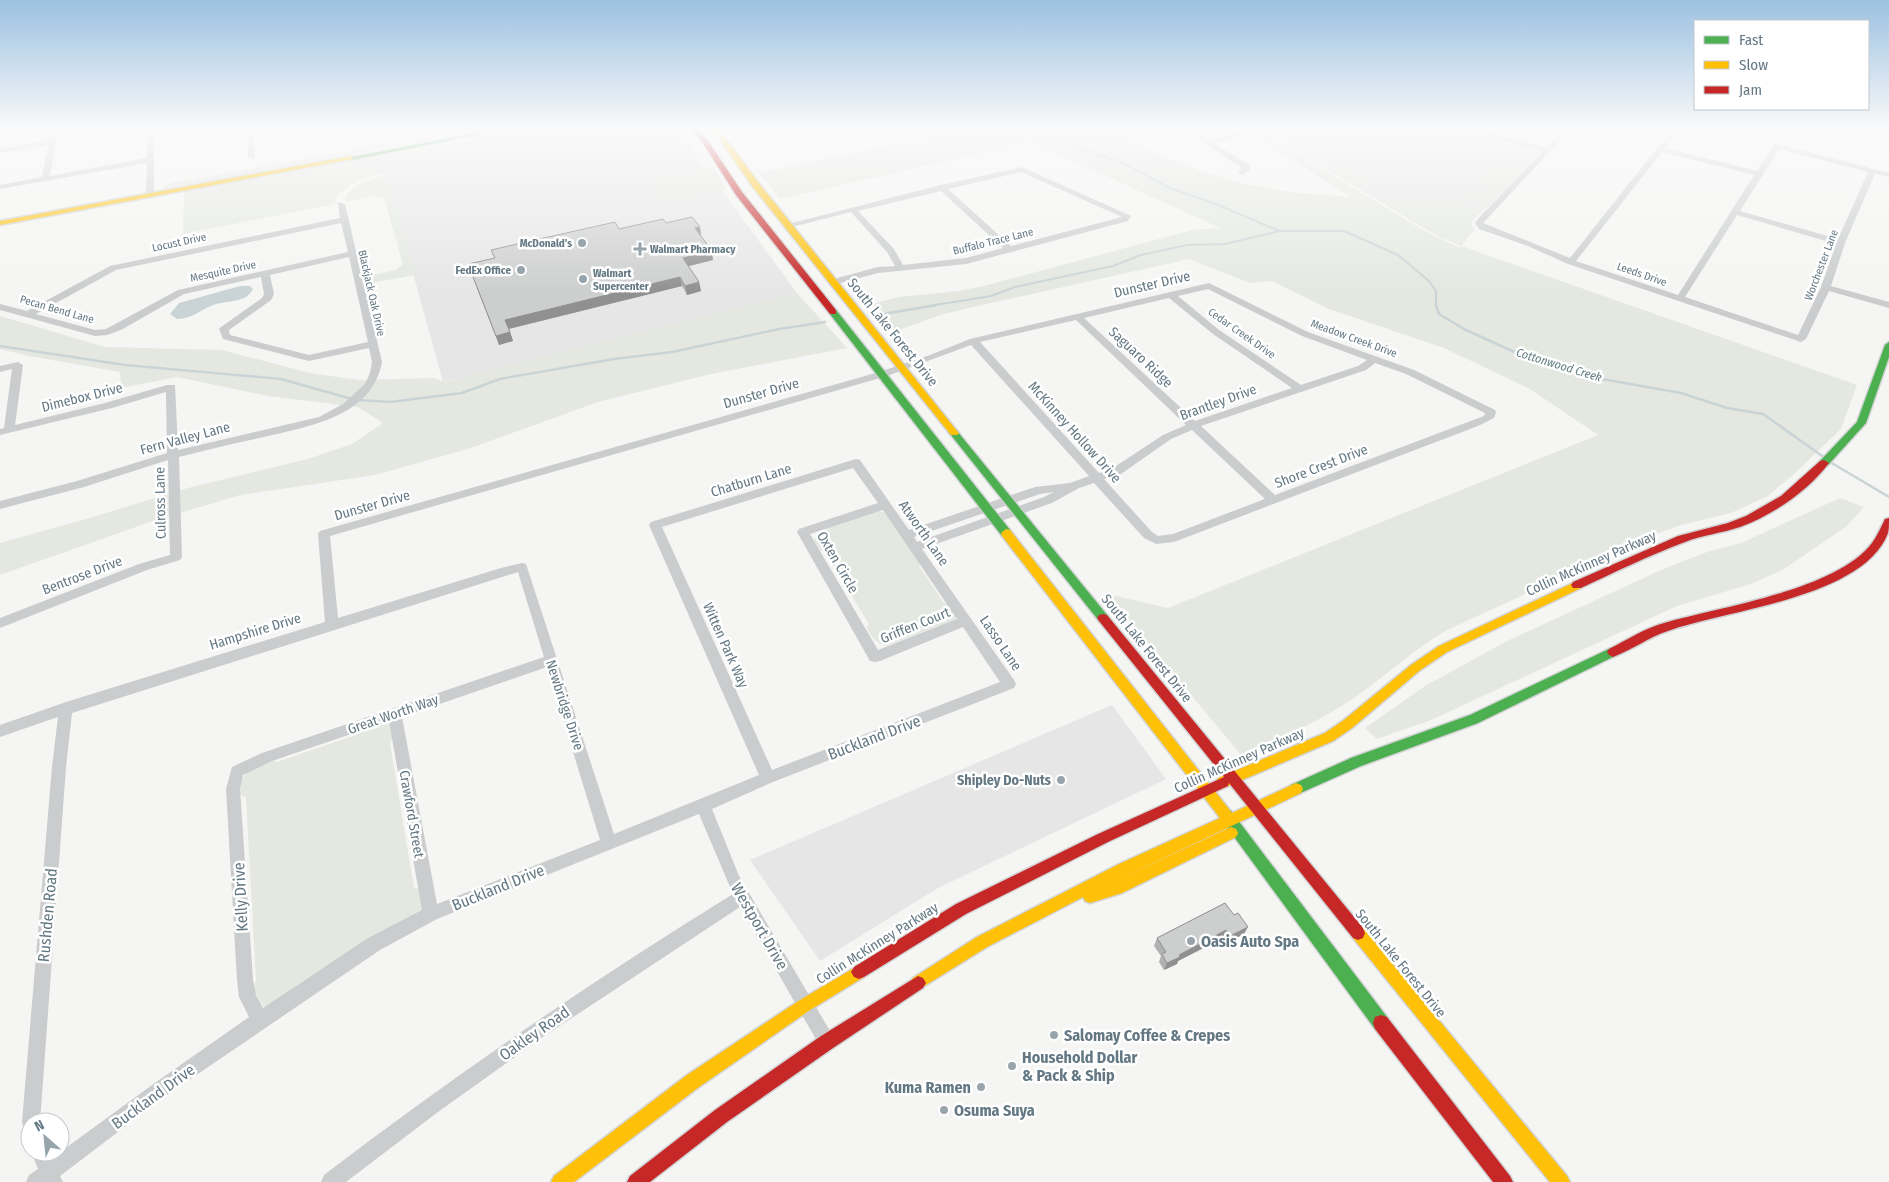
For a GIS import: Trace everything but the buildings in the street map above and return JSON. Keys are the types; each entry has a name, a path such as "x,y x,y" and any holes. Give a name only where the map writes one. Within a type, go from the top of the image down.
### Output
{"main road":[{"path":"0,213 187,183"},
{"path":"733,183 1207,790 1354,987 1504,1182"},
{"name":"South Lake Forest Drive","path":"755,183 1257,809 1561,1182"},
{"path":"739,193 759,189"},
{"path":"0,223 150,190"},
{"path":"814,286 833,282"},
{"name":"Collin McKinney Parkway","path":"560,1182 693,1081 805,1005 961,909 1103,838 1232,778 1329,737 1348,724 1415,668 1443,649 1652,551 1685,538 1737,524 1772,508 1808,480 1860,423 1889,345"},
{"path":"636,1182 721,1116 827,1042 982,942 1124,869 1230,820 1379,752 1447,730 1474,719 1665,627 1773,600 1822,582 1853,567 1876,546 1889,522"},
{"path":"1044,910 1117,888 1237,830"}],"street":[{"path":"0,187 20,183"},
{"path":"150,183 150,190"},
{"name":"Buffalo Trace Lane","path":"941,188 962,183"},
{"name":"Buffalo Trace Lane","path":"833,282 878,270 950,264 1125,219 1127,216 1054,183"},
{"name":"Leeds Drive","path":"1517,183 1479,223 1488,230 1531,244 1571,262 1801,339"},
{"path":"1571,262 1633,183"},
{"path":"1680,298 1753,183"},
{"name":"Worchester Lane","path":"1801,339 1826,287 1841,242 1867,183"},
{"path":"788,224 941,188 1009,249"},
{"name":"Blackjack Oak Drive","path":"341,204 377,368 369,385"},
{"path":"852,209 891,251 900,267"},
{"path":"1735,212 1841,242"},
{"name":"Locust Drive","path":"28,314 112,268 344,220"},
{"name":"Mesquite Drive","path":"107,332 118,328 181,292 352,254"},
{"path":"265,274 268,294 266,300 229,324 224,330 226,337 309,358 372,344"},
{"name":"Dunster Drive","path":"332,624 324,534 883,374 973,341 1208,286"},
{"name":"Meadow Creek Drive","path":"1208,286 1305,334 1410,372 1491,412"},
{"path":"1826,287 1889,305"},
{"name":"Cedar Creek Drive","path":"1171,295 1216,332 1300,389"},
{"name":"Pecan Bend Lane","path":"0,307 94,333 107,332"},
{"name":"Saguaro Ridge","path":"1078,317 1273,500"},
{"name":"McKinney Hollow Drive","path":"973,341 1148,535 1156,540"},
{"name":"Brantley Drive","path":"907,535 1009,499 1039,490 1075,485 1117,471 1167,437 1362,368 1375,358"},
{"path":"0,369 18,364 4,431"},
{"name":"Fern Valley Lane","path":"0,505 80,484 174,455 323,419 347,406 369,385"},
{"name":"Dimebox Drive","path":"4,431 108,406 171,387"},
{"name":"Culross Lane","path":"171,387 176,557"},
{"name":"Shore Crest Drive","path":"1156,540 1174,538 1489,418 1491,412"},
{"name":"Atworth Lane","path":"856,462 966,621"},
{"name":"Chatburn Lane","path":"655,525 856,462"},
{"name":"Brantley Drive","path":"916,547 1048,500 1075,485"},
{"name":"Oxten Circle","path":"875,657 803,532 886,505"},
{"name":"Witten Park Way","path":"655,525 768,778"},
{"name":"Bentrose Drive","path":"0,623 143,567 176,557"},
{"name":"Hampshire Drive","path":"0,731 66,708 332,624 522,567"},
{"name":"Newbridge Drive","path":"522,567 609,843"},
{"name":"Griffen Court","path":"875,657 966,621"},
{"name":"Lasso Lane","path":"966,621 1009,684"},
{"name":"Great Worth Way","path":"237,771 267,757 551,660"},
{"name":"Buckland Drive","path":"46,1179 260,1020 374,944 431,914 703,806 768,778 1009,684"},
{"name":"Rushden Road","path":"32,1112 58,777 66,708"},
{"name":"Crawford Street","path":"394,714 431,914"},
{"name":"Kelly Drive","path":"237,771 233,790 245,980 248,997 260,1020"},
{"name":"Westport Drive","path":"703,806 734,880 827,1042"},
{"name":"Oakley Road","path":"331,1182 457,1086 545,1024 668,943 744,896"},
{"path":"42,1162 46,1179"}],"shaded area":[{"path":"171,183 195,183 164,189 164,187"},
{"path":"227,183 353,183 337,195 335,204 183,234 184,191"},
{"path":"363,183 391,183 416,275 369,283 367,276 396,270 403,264 384,198 374,196 346,202 345,198 353,188"},
{"path":"388,183 716,183 797,293 443,382"},
{"path":"646,183 723,183 726,189 725,191 662,206"},
{"path":"767,183 849,183 780,199"},
{"path":"1121,183 1242,183 1290,192 1351,197 1329,183 1346,183 1421,229 1460,248 1460,246 1424,228 1349,183 1368,183 1365,185 1367,192 1384,199 1393,200 1439,194 1479,211 1471,225 1475,229 1461,246 1857,385 1841,429 1768,496 1731,513 1681,525 1659,533 1447,630 1425,644 1347,703 1303,728 1242,756 1107,594 1168,608 1598,435 1530,389 1444,348 1329,309 1272,281 1250,283 1189,259 964,309 940,315 891,333 868,305 899,297 959,291 984,286 1192,230 1221,228"},
{"path":"1350,183 1511,183 1473,219 1471,225 1475,229 1443,239"},
{"path":"1480,183 1511,183 1490,205 1482,206 1459,194 1459,192 1486,188"},
{"path":"240,286 250,286 253,289 246,297 235,301 218,303 187,318 177,319 170,314 179,303"},
{"path":"797,293 847,348 711,374 598,402 471,448 375,475 240,495 147,523 0,575 0,543 188,488 308,459 352,444 383,423 358,407 268,396 177,377 121,388 120,372 0,349 0,316 105,347 222,350 310,373 359,380 434,378 444,382"},
{"path":"1840,498 1864,507 1847,526 1784,569 1751,584 1677,606 1431,720 1377,739 1365,728 1425,686 1507,641 1661,570 1707,552 1741,543"},
{"path":"879,511 887,513 921,563 919,566 944,603 948,603 956,614 955,620 886,646 876,641 872,636 866,627 869,624 825,552 821,551 814,541 816,535 822,530"},
{"path":"1112,705 1166,779 938,888 820,961 750,860"},
{"path":"387,722 391,724 394,735 390,743 414,888 421,889 424,907 419,915 381,931 298,984 287,996 278,1002 273,1005 263,1006 253,989 256,980 246,797 240,795 242,780 253,768 273,760 277,762 353,736 357,731"}],"waterway":[{"path":"1161,183 1279,231"},
{"path":"929,306 991,296 1015,287 1113,266 1141,255 1187,245 1225,244 1280,231 1344,231 1398,255 1429,281 1436,291 1436,305"},
{"path":"877,315 937,305"},
{"name":"Cottonwood Creek","path":"1436,305 1439,314 1464,329 1523,356 1557,362 1585,376 1681,393 1727,408 1763,414 1825,458"},
{"path":"358,400 390,402 462,393 500,379 614,359 672,352 779,329 825,322"},
{"path":"0,346 125,365 281,379 352,399"},
{"name":"Cottonwood Creek","path":"1830,462 1889,497"}],"traffic: fast":[{"path":"833,312 1006,533"},
{"path":"1824,463 1861,423 1889,345"},
{"path":"954,433 1103,618"},
{"path":"1296,789 1356,762 1474,719 1613,652"},
{"path":"1226,815 1381,1023"}],"traffic: slow":[{"path":"0,223 215,183"},
{"path":"754,183 954,433"},
{"path":"1006,533 1226,815"},
{"path":"1223,782 1329,737 1348,724 1415,668 1443,649 1577,585"},
{"path":"918,983 982,942 1124,869 1296,789"},
{"path":"1090,896 1117,888 1231,833"},
{"path":"1358,933 1561,1182"},
{"path":"560,1182 693,1081 805,1005 859,972"}],"traffic: jam":[{"path":"733,183 833,312"},
{"path":"1577,585 1682,539 1750,519 1784,499 1824,463"},
{"path":"1613,652 1665,627 1773,600 1822,582 1853,567 1876,546 1889,522"},
{"path":"1103,618 1358,933"},
{"path":"859,972 961,909 1103,838 1223,782"},
{"path":"636,1182 721,1116 827,1042 918,983"},
{"path":"1381,1023 1504,1182"}],"place":[{"name":"McDonald's","path":"582,243"},
{"name":"Walmart Pharmacy","path":"640,249"},
{"name":"FedEx Office","path":"521,270"},
{"name":"Walmart Supercenter","path":"583,279"},
{"name":"Shipley Do-Nuts","path":"1061,780"},
{"name":"Oasis Auto Spa","path":"1191,941"},
{"name":"Salomay Coffee & Crepes","path":"1054,1035"},
{"name":"Household Dollar & Pack & Ship","path":"1012,1066"},
{"name":"Kuma Ramen","path":"981,1087"},
{"name":"Osuma Suya","path":"944,1110"}]}
